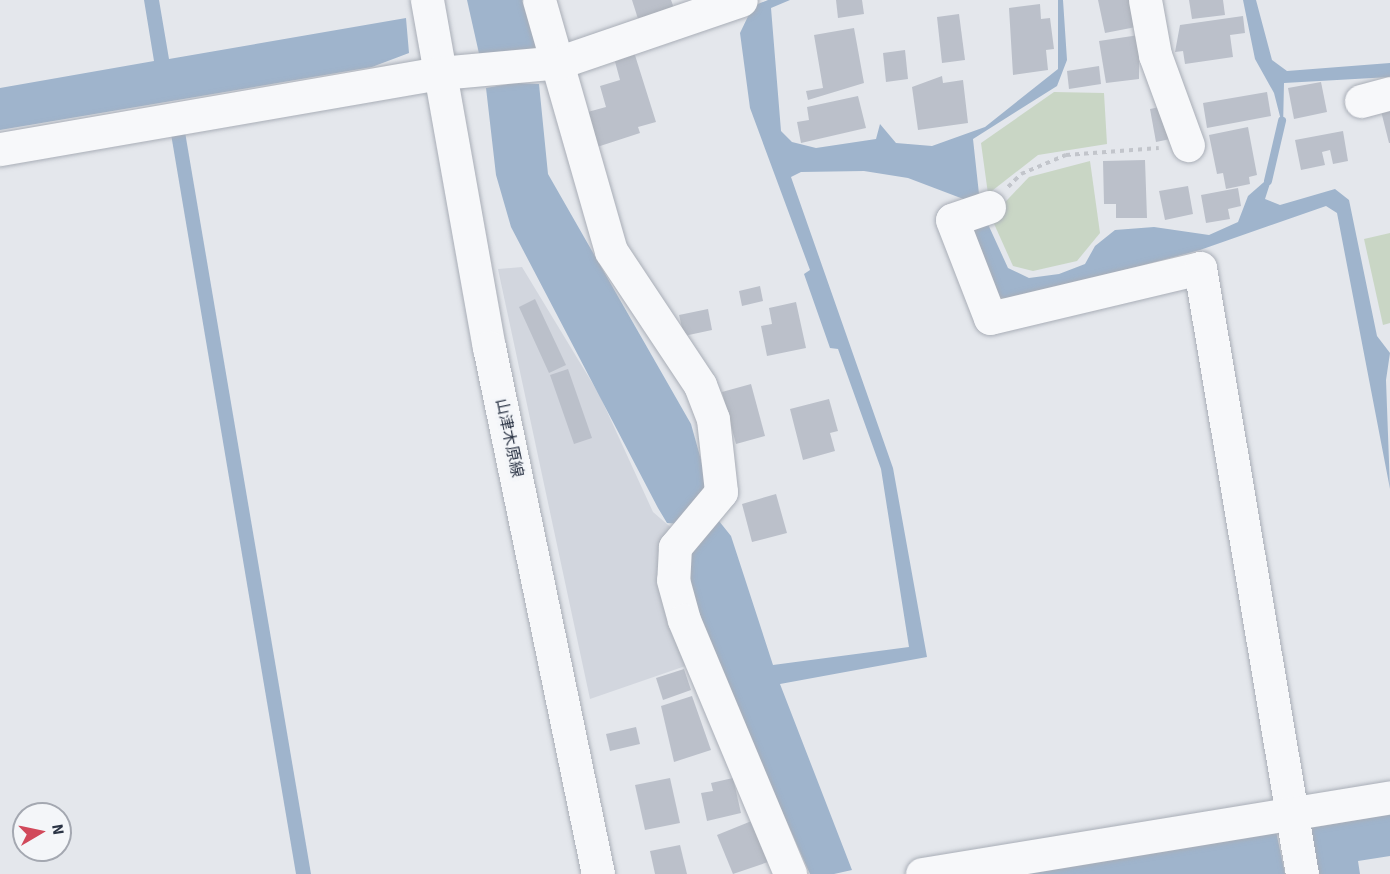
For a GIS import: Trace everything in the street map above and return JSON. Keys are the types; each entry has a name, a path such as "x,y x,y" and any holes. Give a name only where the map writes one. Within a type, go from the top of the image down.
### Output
{"street":[{"name":"山津木原線","path":"427,0 489,347 598,874"},
{"path":"539,0 560,62 611,250 700,385 713,419 721,492 675,547 673,580 684,620 790,874"},
{"path":"0,149 440,73 560,62 741,0"},
{"path":"1145,0 1155,55 1188,145"},
{"path":"978,210 952,220 990,318 1200,268 1297,847"},
{"path":"922,874 1297,847 1390,797"}],"path":[{"path":"978,210 1021,174 1066,155 1188,145"}],"shaded area":[{"path":"522,267 599,394 653,512 675,531 697,662 590,699 498,269"}],"green space":[{"path":"1054,92 1104,93 1107,144 1038,155 988,194 981,143"},
{"path":"1090,161 1100,233 1077,261 1033,271 1013,266 991,217 1029,177"},
{"path":"1390,233 1390,323 1383,325 1364,239"}],"water":[{"path":"144,0 159,0 169,59 406,18 409,53 372,67 0,130 0,88 154,61"},
{"path":"467,0 526,0 537,51 480,58"},
{"path":"768,0 790,0 771,8 781,131 792,142 816,148 876,139 880,124 896,143 932,146 985,127 1058,69 1058,0 1063,0 1067,60 1057,86 973,139 979,194 966,200 908,178 864,171 801,172 791,177 893,468 927,657 780,684 852,870 834,874 810,874 696,618 687,574 688,552 715,516 731,536 773,665 909,647 881,469 838,349 830,348 804,274 810,270 750,108 740,33 753,6"},
{"path":"1243,0 1256,0 1272,60 1287,71 1390,63 1390,77 1284,83 1283,128 1274,93 1255,59"},
{"path":"514,83 539,84 548,174 691,424 710,492 682,524 667,523 658,508 511,227 496,175 486,88"},
{"path":"185,132 311,874 296,874 171,134"},
{"path":"1273,174 1265,199 1280,205 1335,189 1349,200 1377,336 1390,353 1386,380 1390,489 1337,213 1326,206 1200,250 1011,300 995,296 970,235 978,218 987,222 1008,268 1029,278 1059,274 1085,264 1095,246 1115,230 1154,227 1209,235 1238,222 1248,196"},
{"path":"1390,814 1390,856 1358,861 1360,874 1316,874 1310,828"},
{"path":"1276,831 1285,874 1010,874"}],"building":[{"path":"632,0 671,0 675,11 639,22"},
{"path":"836,0 862,0 864,14 838,18"},
{"path":"1098,0 1135,0 1141,26 1105,33"},
{"path":"1189,0 1223,0 1225,15 1192,19"},
{"path":"1040,4 1041,19 1050,18 1054,49 1046,50 1048,70 1013,75 1009,8"},
{"path":"959,14 965,60 942,63 937,17"},
{"path":"1243,16 1245,33 1230,35 1233,57 1185,64 1183,51 1175,52 1180,25"},
{"path":"854,28 864,83 808,100 806,91 823,88 814,35"},
{"path":"1139,35 1139,79 1106,83 1099,41"},
{"path":"905,50 908,79 886,82 883,53"},
{"path":"634,52 656,122 638,127 640,133 594,148 584,113 606,107 600,86 620,80 614,58"},
{"path":"1099,66 1101,84 1069,89 1067,71"},
{"path":"942,76 943,83 963,80 968,123 918,130 912,87"},
{"path":"1321,82 1327,112 1294,119 1288,88"},
{"path":"1267,92 1271,116 1207,128 1203,103"},
{"path":"858,96 866,128 801,143 797,122 809,120 807,107"},
{"path":"1169,105 1175,138 1156,142 1150,109"},
{"path":"1390,109 1390,143 1389,143 1381,111"},
{"path":"1248,127 1257,175 1249,177 1250,184 1226,189 1223,173 1217,174 1209,135"},
{"path":"1343,131 1348,161 1333,164 1330,150 1322,152 1325,165 1301,170 1295,140"},
{"path":"1145,160 1147,218 1116,218 1116,204 1104,204 1103,161"},
{"path":"1188,186 1193,214 1165,220 1159,191"},
{"path":"1238,188 1241,206 1228,209 1230,219 1206,223 1201,195"},
{"path":"760,286 763,301 742,306 739,291"},
{"path":"535,299 566,365 549,373 519,307"},
{"path":"796,302 806,348 767,356 761,326 772,324 769,308"},
{"path":"708,309 712,330 684,336 679,315"},
{"path":"568,369 592,438 574,444 550,375"},
{"path":"751,384 765,436 736,444 722,392"},
{"path":"829,399 838,431 830,433 835,451 803,460 790,409"},
{"path":"776,494 787,533 752,542 742,504"},
{"path":"684,669 691,690 663,700 656,678"},
{"path":"692,696 711,750 674,762 661,706"},
{"path":"636,727 640,744 610,751 606,734"},
{"path":"670,778 680,823 645,830 635,785"},
{"path":"733,778 741,813 707,821 701,793 713,791 711,783"},
{"path":"754,820 771,861 733,874 717,835"},
{"path":"680,845 687,874 655,874 650,851"}],"waterway":[{"path":"1268,181 1282,121"}]}
